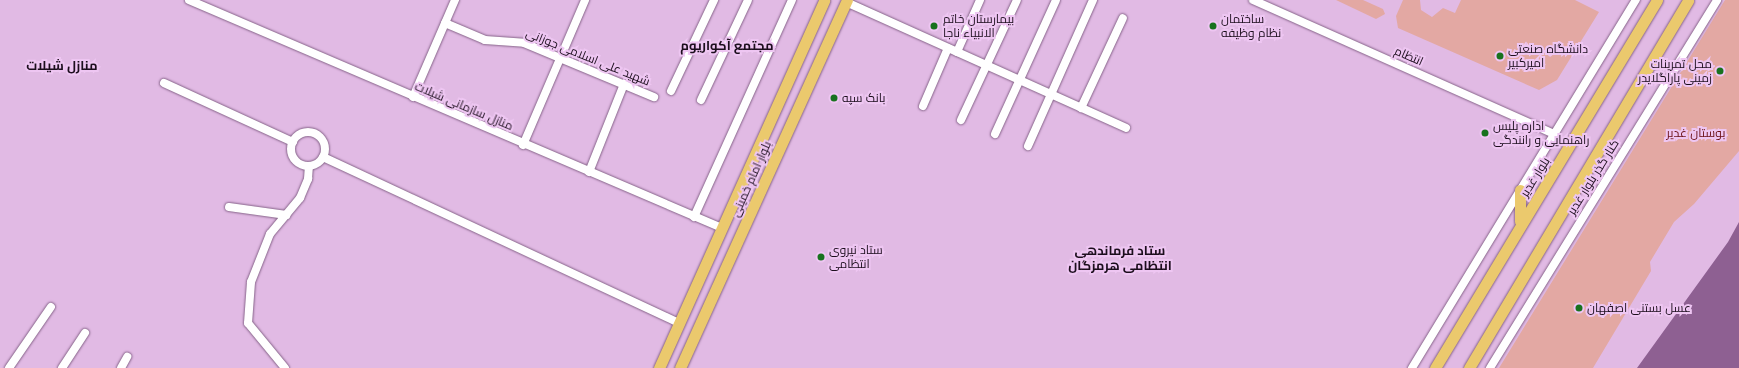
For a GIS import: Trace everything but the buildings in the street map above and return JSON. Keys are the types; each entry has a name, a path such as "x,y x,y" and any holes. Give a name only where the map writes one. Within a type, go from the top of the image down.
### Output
{"main road":[{"name":"بلوار غدیر","path":"1435,368 1517,230 1658,0"},
{"path":"1469,368 1688,0"},
{"name":"بلوار امام خمینی","path":"680,368 846,1"},
{"name":"بلوار امام خمینی","path":"659,368 823,2"},
{"path":"1517,230 1522,212 1520,190"}],"street":[{"name":"منازل سازمانی شیلات","path":"189,0 199,2 523,145 722,228"},
{"path":"413,97 455,0"},
{"path":"523,145 585,0"},
{"path":"671,91 714,0"},
{"path":"701,100 748,0"},
{"path":"694,217 792,0"},
{"path":"957,52 980,0"},
{"path":"961,120 1017,0"},
{"path":"995,134 1056,0"},
{"path":"1028,146 1093,0"},
{"name":"انتظام","path":"1253,0 1554,134"},
{"path":"1412,368 1636,0"},
{"name":"کنار گذر بلوار غدیر","path":"1490,368 1717,0"},
{"path":"846,1 1126,128"},
{"path":"1081,108 1123,18"},
{"name":"شهید علی اسلامی جوزانی","path":"445,23 480,38 516,40 654,97"},
{"path":"922,106 948,48"},
{"path":"164,83 293,142"},
{"path":"589,172 624,84"},
{"path":"300,134 316,134 325,146 323,157 309,166 294,158 293,142 300,134"},
{"path":"323,157 679,323"},
{"path":"286,368 248,323 256,264 270,234 300,198 308,179 309,166"},
{"path":"229,207 286,215"},
{"path":"9,368 51,307"},
{"path":"62,368 85,333"},
{"path":"121,368 128,357"}],"green space":[{"path":"1336,0 1363,0 1383,9 1385,14 1376,19"},
{"name":"دانشگاه صنعتی امیرکبیر","path":"1403,0 1420,0 1421,10 1432,17 1443,8 1455,13 1461,0 1575,0 1599,12 1557,80 1539,90 1398,28 1396,16"},
{"name":"بوستان غدیر","path":"1725,0 1739,0 1739,151 1694,204 1674,222 1650,262 1651,271 1593,368 1499,368"}],"shaded area":[{"path":"1739,222 1739,368 1637,368 1728,242"}],"place":[{"name":"بیمارستان خاتم الانبیاء ناجا","path":"934,26"},
{"name":"ساختمان نظام وظیفه","path":"1213,26"},
{"name":"دانشگاه صنعتی امیرکبیر","path":"1500,56"},
{"name":"محل تمرینات زمینی پاراگلایدر","path":"1720,71"},
{"name":"بانک سپه","path":"834,98"},
{"name":"اداره پلیس راهنمایی و رانندگی","path":"1485,133"},
{"name":"ستاد نیروی انتظامی","path":"821,257"},
{"name":"عسل بستنی اصفهان","path":"1579,308"}],"district":[{"name":"مجتمع آکواریوم","path":"727,45"},
{"name":"منازل شیلات","path":"62,65"},
{"name":"ستاد فرماندهی انتظامی هرمزگان","path":"1120,258"}]}
